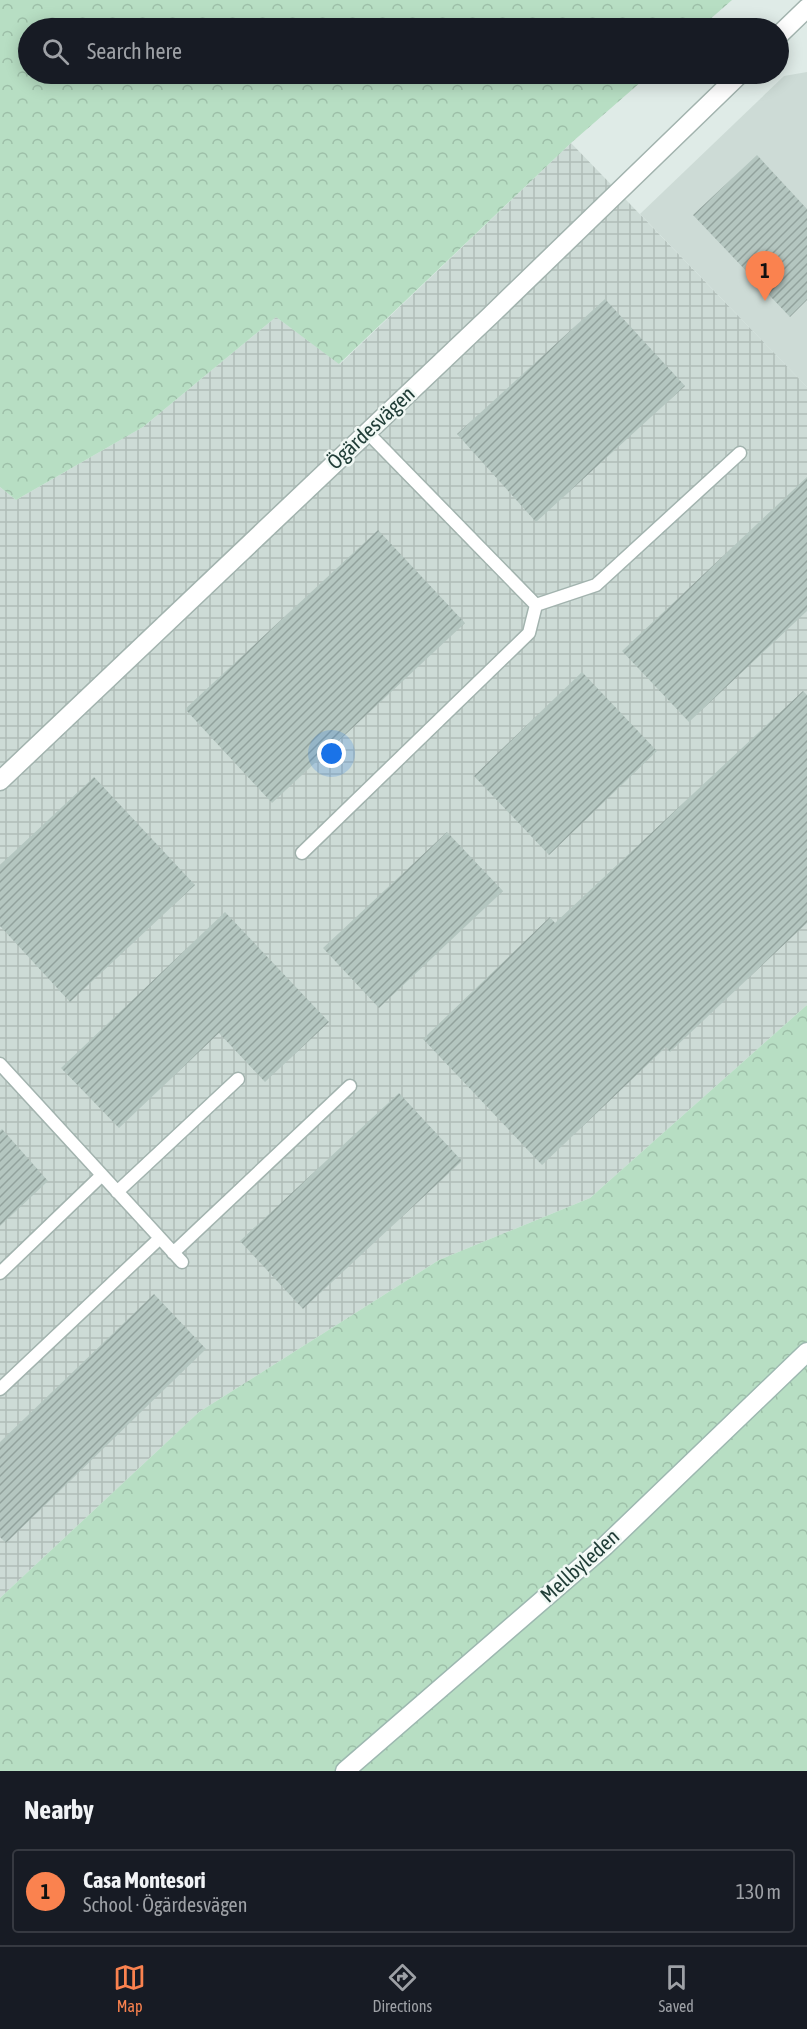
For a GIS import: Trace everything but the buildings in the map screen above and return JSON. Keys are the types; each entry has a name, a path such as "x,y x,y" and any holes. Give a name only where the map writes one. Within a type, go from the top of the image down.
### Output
{"street":[{"path":"789,26 807,9"},
{"name":"Ögärdesvägen","path":"0,781 531,277 730,84"},
{"name":"Mellbyleden","path":"345,1771 604,1546 807,1352"}],"lane":[{"path":"367,432 536,605"},
{"path":"536,605 596,585 740,453"},
{"path":"302,853 529,633 536,605"},
{"path":"0,1064 177,1258 350,1086"},
{"path":"117,1192 238,1079"},
{"path":"0,1273 102,1175"},
{"path":"0,1389 160,1238"}],"shaded area":[{"path":"807,72 807,387 640,214 776,84 789,84 789,75"},
{"path":"571,143 807,387 807,1005 590,1198 439,1260 199,1412 0,1598 0,487 16,500 143,427 276,317 340,364"}],"green space":[{"path":"0,0 732,0 711,18 18,18 18,84 639,84 571,143 339,364 276,317 143,427 16,500 0,487"},
{"path":"807,1005 807,1771 0,1771 0,1598 199,1412 439,1260 590,1198"}],"place":[{"name":"Casa Montesori","path":"765,301"}]}
